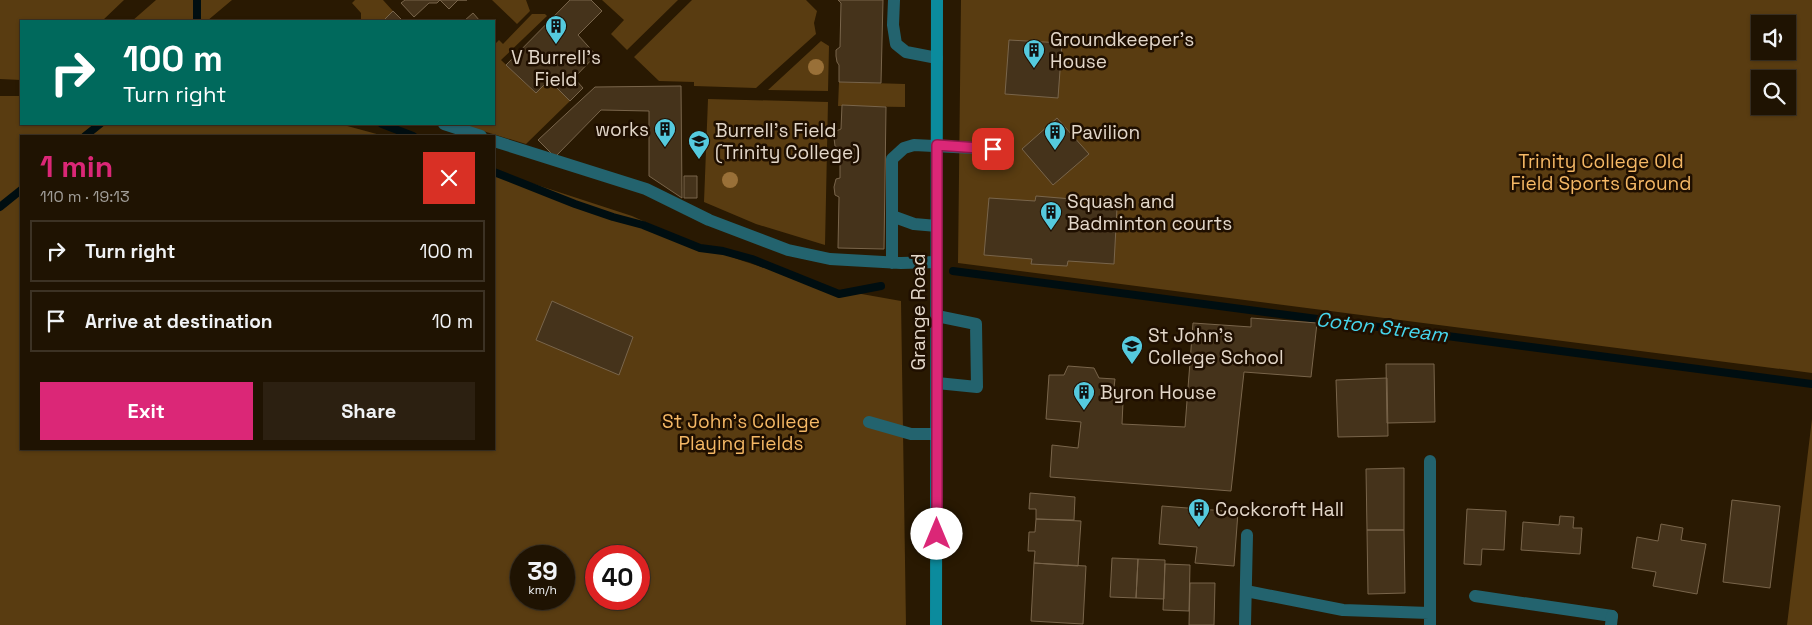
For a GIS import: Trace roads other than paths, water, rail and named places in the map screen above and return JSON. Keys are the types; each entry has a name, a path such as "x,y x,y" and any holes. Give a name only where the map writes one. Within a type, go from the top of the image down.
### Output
{"street":[{"path":"894,0 893,26 896,44 906,52 937,58"},
{"name":"Grange Road","path":"936,625 938,0"},
{"path":"447,125 478,135"},
{"path":"495,141 646,189 709,220 788,250 830,259 937,262"},
{"path":"892,262 892,159 904,148 914,145 993,149"},
{"path":"892,216 914,224 937,226"},
{"path":"937,316 976,324 977,387 937,383"},
{"path":"869,422 912,434 936,434"},
{"path":"1246,592 1343,610 1430,619 1430,461"},
{"path":"1245,625 1247,535"},
{"path":"1475,596 1612,621"}],"waterway":[{"path":"197,0 197,20"},
{"path":"86,135 99,125"},
{"path":"385,125 410,135"},
{"path":"495,172 575,204 643,225 700,248 723,251 752,259 839,294 881,286"},
{"path":"0,207 20,191"},
{"name":"Coton Stream","path":"953,271 1812,384"}],"place":[{"name":"V Burrell's Field","path":"556,45"},
{"name":"Groundkeeper's House","path":"1034,69"},
{"name":"works","path":"665,148"},
{"name":"Pavilion","path":"1055,151"},
{"name":"Burrell's Field (Trinity College)","path":"699,160"},
{"name":"Squash and Badminton courts","path":"1051,231"},
{"name":"St John's College School","path":"1132,365"},
{"name":"Byron House","path":"1084,411"},
{"name":"Cockcroft Hall","path":"1199,528"}],"park label":[{"name":"Trinity College Old Field Sports Ground","path":"1601,172"},
{"name":"St John's College Playing Fields","path":"741,432"}]}
